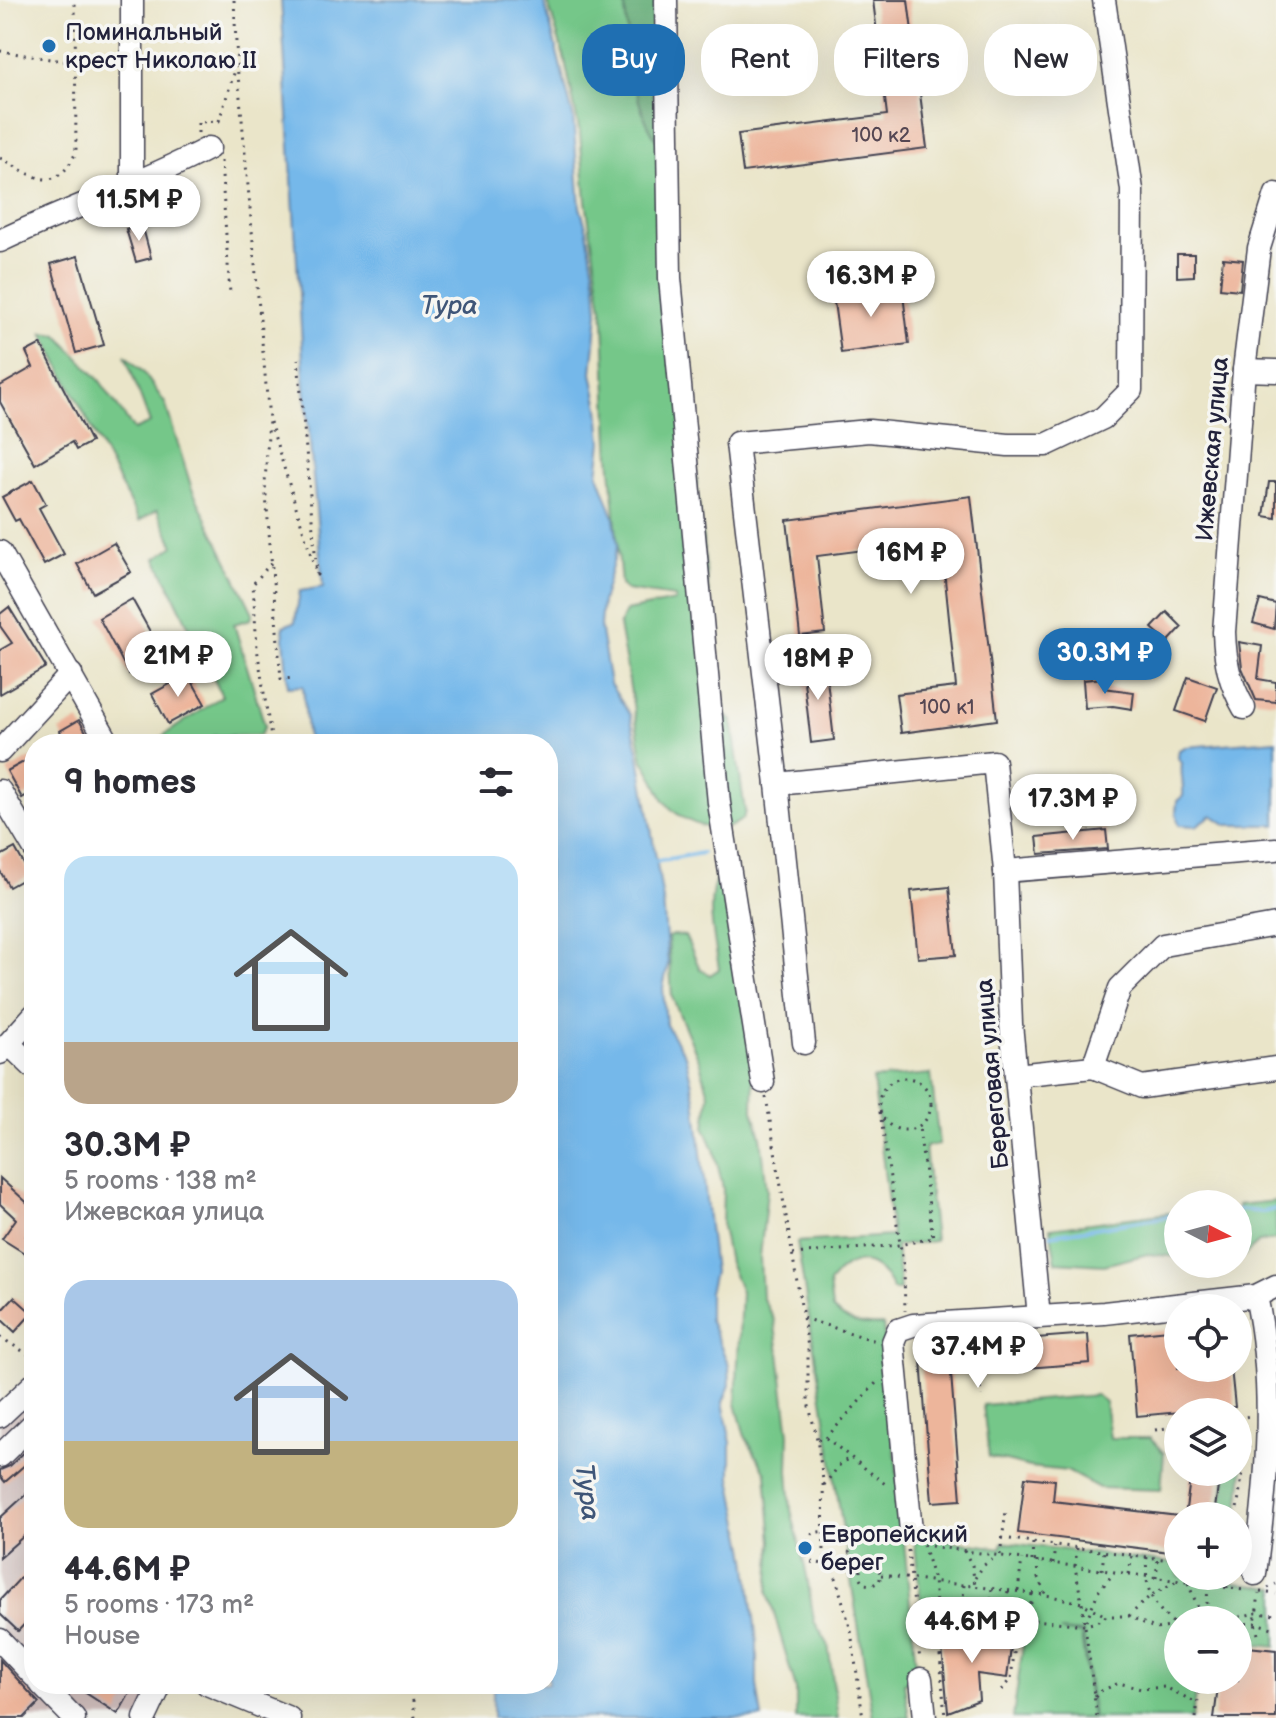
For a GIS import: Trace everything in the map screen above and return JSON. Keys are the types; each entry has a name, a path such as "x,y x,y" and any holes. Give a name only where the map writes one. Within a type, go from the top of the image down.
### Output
{"street":[{"path":"132,0 132,185"},
{"path":"666,0 670,278 719,803 763,1082"},
{"path":"804,1043 737,443 869,431 1008,445 1046,445 1103,418 1131,390 1132,190 1104,0"},
{"path":"0,241 57,214 132,185 209,148"},
{"name":"Ижевская улица","path":"1244,708 1230,681 1224,632 1244,370 1259,248 1276,194"},
{"path":"1244,370 1276,371"},
{"path":"0,552 104,734"},
{"path":"0,751 71,674"},
{"name":"Береговая улица","path":"777,784 994,762 1005,871 1011,1024 1039,1317"},
{"path":"0,791 24,831"},
{"path":"1005,871 1276,849"},
{"path":"1093,1067 1120,988 1163,945 1276,925"},
{"path":"24,1026 4,1049 24,1062"},
{"path":"1016,1075 1093,1067 1142,1087 1276,1068"},
{"path":"918,1538 907,1495 893,1342 898,1330 913,1325 1104,1313 1266,1291 1271,1373 1269,1514 1257,1583"},
{"path":"0,1416 24,1393"},
{"path":"0,1456 24,1433"},
{"path":"0,1640 24,1665"},
{"path":"921,1679 925,1718"},
{"path":"51,1694 74,1718"},
{"path":"145,1718 156,1694"},
{"path":"231,1694 289,1718"}],"path":[{"path":"0,158 40,180 60,176 69,168 76,152 75,0"},
{"path":"234,0 269,419 265,483 281,679 295,678"},
{"path":"0,51 75,63"},
{"path":"230,294 209,148 198,122 219,121 237,64"},
{"path":"269,419 317,575 298,359"},
{"path":"270,734 257,648 253,584 271,563"},
{"path":"909,1078 917,1081 929,1094 930,1111 919,1127 897,1130 884,1120 879,1104 880,1095 892,1082 909,1078"},
{"path":"763,1082 808,1347 808,1402 823,1485 824,1554 836,1578 856,1651 863,1718"},
{"path":"793,1254 899,1245 933,1238 919,1127"},
{"path":"803,1318 884,1343"},
{"path":"0,1337 24,1352"},
{"path":"817,1439 826,1438 885,1373 896,1371"},
{"path":"979,1372 981,1396"},
{"path":"1155,1430 1164,1428"},
{"path":"826,1438 898,1494 907,1495"},
{"path":"823,1485 842,1462 852,1458"},
{"path":"975,1578 984,1565 999,1556 1006,1511"},
{"path":"861,1570 865,1584 879,1582 879,1568 873,1565 861,1570 811,1562 806,1555 807,1542 813,1533 825,1531 849,1532 907,1544 921,1679"},
{"path":"843,1568 848,1554 861,1536"},
{"path":"918,1538 964,1551 1164,1578"},
{"path":"918,1538 934,1580 945,1718"},
{"path":"1002,1538 1164,1559"},
{"path":"1033,1542 1038,1578 1046,1595"},
{"path":"1053,1564 1055,1545"},
{"path":"1077,1548 1075,1567 1097,1718"},
{"path":"964,1551 975,1586"},
{"path":"1102,1570 1104,1551"},
{"path":"1129,1574 1132,1555"},
{"path":"1147,1557 1145,1577 1150,1596 1164,1616"},
{"path":"1156,1578 1158,1558"},
{"path":"1018,1591 1022,1559"},
{"path":"1085,1625 1098,1592 1115,1572"},
{"path":"881,1575 1046,1595 1082,1603 1106,1616"},
{"path":"1257,1583 1276,1594"},
{"path":"1257,1583 1255,1623 1258,1634"},
{"path":"961,1633 964,1584"},
{"path":"1252,1584 1276,1584"},
{"path":"1129,1616 1164,1587"},
{"path":"987,1631 992,1588"},
{"path":"1003,1633 1008,1590"},
{"path":"1029,1620 1032,1593"},
{"path":"915,1608 1085,1625 1106,1616 1129,1616 1156,1629 1164,1628"},
{"path":"1252,1614 1276,1615"},
{"path":"1001,1690 1011,1679 1018,1619"},
{"path":"1252,1623 1276,1629"},
{"path":"917,1629 1016,1635"},
{"path":"1094,1698 1101,1691 1119,1683 1141,1689 1165,1687 1197,1703"},
{"path":"412,1694 415,1718"},
{"path":"1196,1718 1198,1694"}],"shaded area":[{"path":"24,1390 24,1694 150,1694 141,1718 0,1718 0,1413"}],"green space":[{"path":"547,0 624,0 627,24 582,24 582,96 639,96 643,112 660,144 721,709 732,721 745,811 743,819 726,828 700,825 675,812 664,800 643,761 619,625 626,611 675,601 675,597 626,590 621,585 609,444 604,322 586,201 580,134 565,60"},
{"path":"624,0 657,0 658,24 627,24"},
{"path":"638,96 659,96 660,144 650,129"},
{"path":"43,333 58,335 100,381 134,430 150,423 125,355 143,372 165,403 192,489 253,613 251,619 234,624 265,726 261,734 166,734 222,696 156,558 174,546 157,510 139,521"},
{"path":"719,871 754,1064 753,1110 761,1137 767,1191 760,1257 762,1297 774,1320 779,1353 789,1434 791,1510 814,1621 828,1644 838,1718 796,1718 796,1689 768,1593 772,1541 766,1473 745,1436 736,1404 741,1292 729,1263 722,1227 723,1188 714,1149 705,1128 709,1094 699,1060 672,997 668,937 685,936 700,969 710,975 719,969 711,907"},
{"path":"931,1074 939,1144 925,1147 935,1241 896,1246 900,1290 893,1290 876,1267 863,1262 845,1266 829,1283 832,1309 838,1314 855,1323 883,1325 917,1676 904,1683 909,1718 873,1718 797,1242 892,1236 873,1079"},
{"path":"1276,1201 1276,1240 1259,1242 1252,1248 1252,1204"},
{"path":"1164,1214 1164,1256 1148,1254 1104,1265 1056,1262 1050,1228"},
{"path":"1096,1395 1105,1402 1110,1438 1150,1438 1164,1453 1161,1490 1099,1488 1067,1471 1030,1467 989,1457 983,1405"},
{"path":"1224,1486 1241,1486 1240,1502 1222,1502"},
{"path":"914,1536 1001,1548 1003,1542 1164,1562 1164,1590 1252,1590 1252,1585 1276,1588 1276,1647 1252,1644 1252,1606 1164,1606 1164,1694 1195,1694 1192,1718 1093,1718 1083,1633 1060,1631 1081,1634 1092,1718 1013,1718 1025,1630 923,1624"}],"water":[{"name":"Тура","path":"281,0 544,0 573,116 580,207 596,284 598,312 592,373 602,442 598,474 614,518 618,545 602,602 600,626 610,684 630,715 663,900 668,964 663,988 666,1025 685,1055 695,1098 714,1272 709,1292 709,1319 729,1366 730,1385 723,1402 731,1443 731,1478 747,1558 762,1718 493,1718 493,1694 558,1694 558,734 307,734 303,686 288,687 283,626 295,622 300,591 323,587 304,377"},
{"path":"1276,740 1276,825 1227,825 1212,815 1196,826 1179,825 1177,801 1183,792 1179,750"}],"building":[{"path":"873,0 908,0 911,24 876,24"},
{"path":"885,96 920,96 927,148 743,172 738,134 887,115"},
{"path":"142,224 151,258 136,262 126,229"},
{"path":"1177,254 1194,254 1194,276 1177,277"},
{"path":"78,256 104,345 76,353 51,264"},
{"path":"1223,258 1243,260 1240,290 1220,288"},
{"path":"902,286 909,344 841,353 833,295"},
{"path":"41,344 91,442 76,450 72,442 35,464 0,402 0,386 33,367 26,352"},
{"path":"33,480 46,504 39,508 64,554 44,565 19,519 15,521 2,497"},
{"path":"1269,482 1276,482 1276,518 1264,516"},
{"path":"971,496 997,720 901,733 896,694 956,687 941,540 817,556 825,633 800,636 787,520"},
{"path":"114,543 131,572 93,593 77,564"},
{"path":"132,599 163,655 129,674 99,618"},
{"path":"1260,600 1276,604 1274,629 1253,623"},
{"path":"9,607 46,667 0,694 0,650 12,643 0,626 0,614"},
{"path":"1167,612 1182,627 1168,642 1152,628"},
{"path":"1239,642 1262,646 1258,679 1276,682 1276,702 1256,700 1242,668"},
{"path":"825,662 834,740 811,743 802,664"},
{"path":"188,674 205,704 168,724 152,694"},
{"path":"1188,677 1217,687 1205,721 1176,711"},
{"path":"1103,678 1104,688 1134,692 1132,709 1113,706 1085,708 1083,680"},
{"path":"79,720 87,734 62,734 60,731"},
{"path":"24,762 24,797 22,798 7,771"},
{"path":"1106,830 1108,849 1039,854 1037,837"},
{"path":"15,848 24,864 24,878 9,887 0,871 0,856"},
{"path":"949,887 956,955 918,958 911,891"},
{"path":"0,1178 24,1200 24,1253 2,1239 16,1219 0,1204"},
{"path":"14,1297 24,1306 24,1322 15,1332 0,1318 0,1312"},
{"path":"1164,1330 1164,1382 1232,1382 1234,1398 1164,1398 1164,1414 1137,1416 1130,1334"},
{"path":"1088,1334 1090,1363 951,1374 961,1500 932,1502 920,1347"},
{"path":"24,1453 24,1466 5,1482 0,1470 10,1466"},
{"path":"1025,1477 1055,1480 1053,1501 1164,1514 1164,1551 1018,1533"},
{"path":"1189,1486 1218,1486 1216,1502 1187,1502"},
{"path":"24,1496 24,1536 0,1557 0,1518"},
{"path":"24,1574 24,1625 18,1631 0,1614 0,1600"},
{"path":"975,1634 1012,1640 1007,1678 977,1674 979,1700 948,1712 941,1637"},
{"path":"1252,1647 1276,1650 1276,1718 1214,1718 1217,1694 1252,1694"},
{"path":"0,1660 24,1686 24,1694 31,1694 39,1703 24,1718 0,1718"},
{"path":"87,1694 129,1694 118,1714"}],"waterway":[{"path":"657,861 702,853"},
{"path":"1252,1211 1276,1209"},
{"path":"1051,1235 1164,1217"}],"place":[{"name":"Поминальный крест Николаю II","path":"49,46"},
{"name":"Европейский берег","path":"805,1548"}]}
